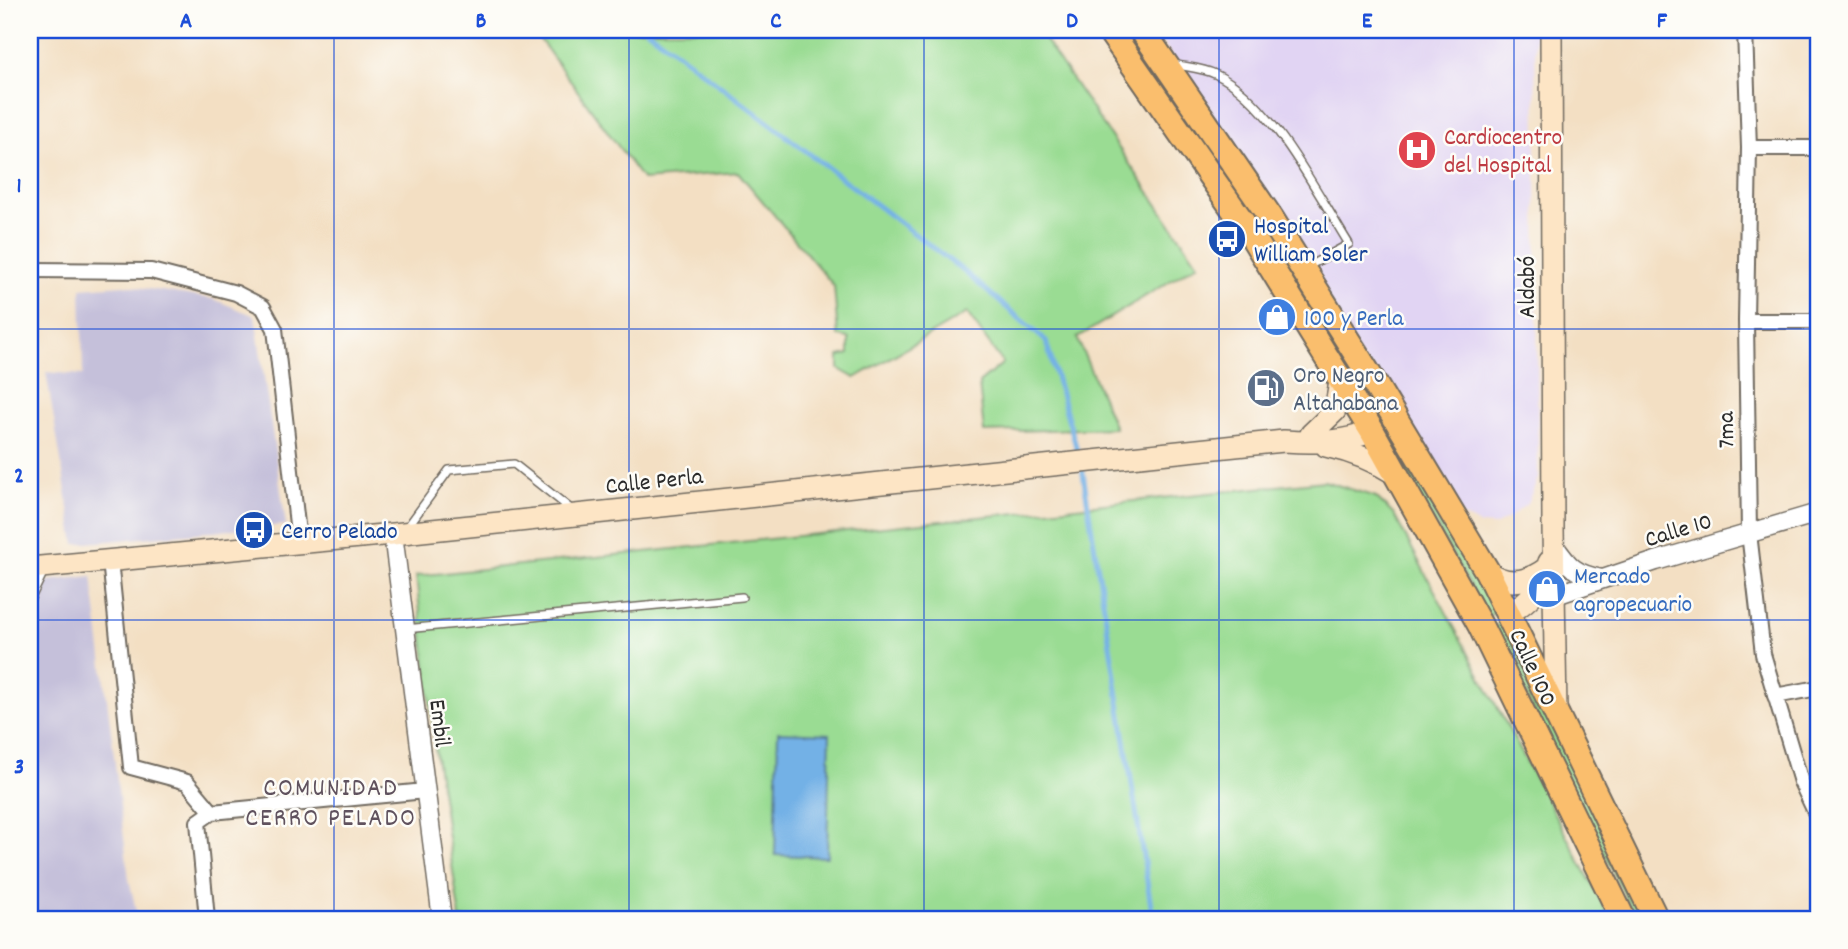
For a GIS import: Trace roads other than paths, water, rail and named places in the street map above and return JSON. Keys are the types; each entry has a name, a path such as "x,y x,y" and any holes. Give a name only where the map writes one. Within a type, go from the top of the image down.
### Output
{"highway":[{"name":"Calle 100","path":"1108,30 1250,233 1372,431 1480,625 1623,919"},
{"name":"Calle 100","path":"1147,32 1164,62 1304,270 1487,571 1656,919"},
{"path":"1372,431 1397,422"},
{"path":"1480,625 1510,614"}],"main road":[{"name":"Aldabó","path":"1551,30 1553,596 1556,714"},
{"path":"1340,382 1335,411 1311,438 1376,461 1397,475"},
{"name":"Calle Perla","path":"38,567 398,533 1311,438 1356,437 1372,431"},
{"name":"Aldabó","path":"1510,614 1533,597 1548,567 1553,545"},
{"path":"1487,571 1504,581 1520,581 1535,577 1548,567"},
{"path":"1510,614 1553,596"}],"street":[{"name":"7ma","path":"1745,30 1749,148 1746,321 1749,533 1763,653 1801,782 1818,818"},
{"path":"1749,148 1818,148"},
{"path":"30,270 150,271 236,293 263,307 275,329 299,542"},
{"path":"1746,321 1818,321"},
{"name":"Calle 10","path":"1553,596 1818,513"},
{"name":"Embil","path":"398,533 404,629 442,919"},
{"path":"1553,545 1566,564 1580,575 1602,579"},
{"path":"110,560 131,768 187,782 212,812"},
{"path":"1775,696 1818,688"},
{"path":"207,919 198,822 212,812 425,791"}],"lane":[{"path":"1164,62 1214,73 1247,95 1290,150 1349,244 1304,270"},
{"path":"398,533 449,470 514,464 579,514"},
{"path":"30,600 38,567"},
{"path":"404,629 742,597"}],"water":[{"path":"778,732 830,734 827,857 775,855"}],"waterway":[{"path":"647,30 966,273 1046,341 1079,457"},
{"path":"1082,467 1153,919"}],"place":[{"name":"Cardiocentro del Hospital","path":"1417,150"},
{"name":"Hospital William Soler","path":"1227,239"},
{"name":"100 y Perla","path":"1277,317"},
{"name":"Oro Negro Altahabana","path":"1266,388"},
{"name":"Cerro Pelado","path":"254,530"},
{"name":"Mercado agropecuario","path":"1547,589"}],"district":[{"name":"COMUNIDAD CERRO PELADO","path":"331,801"}]}
